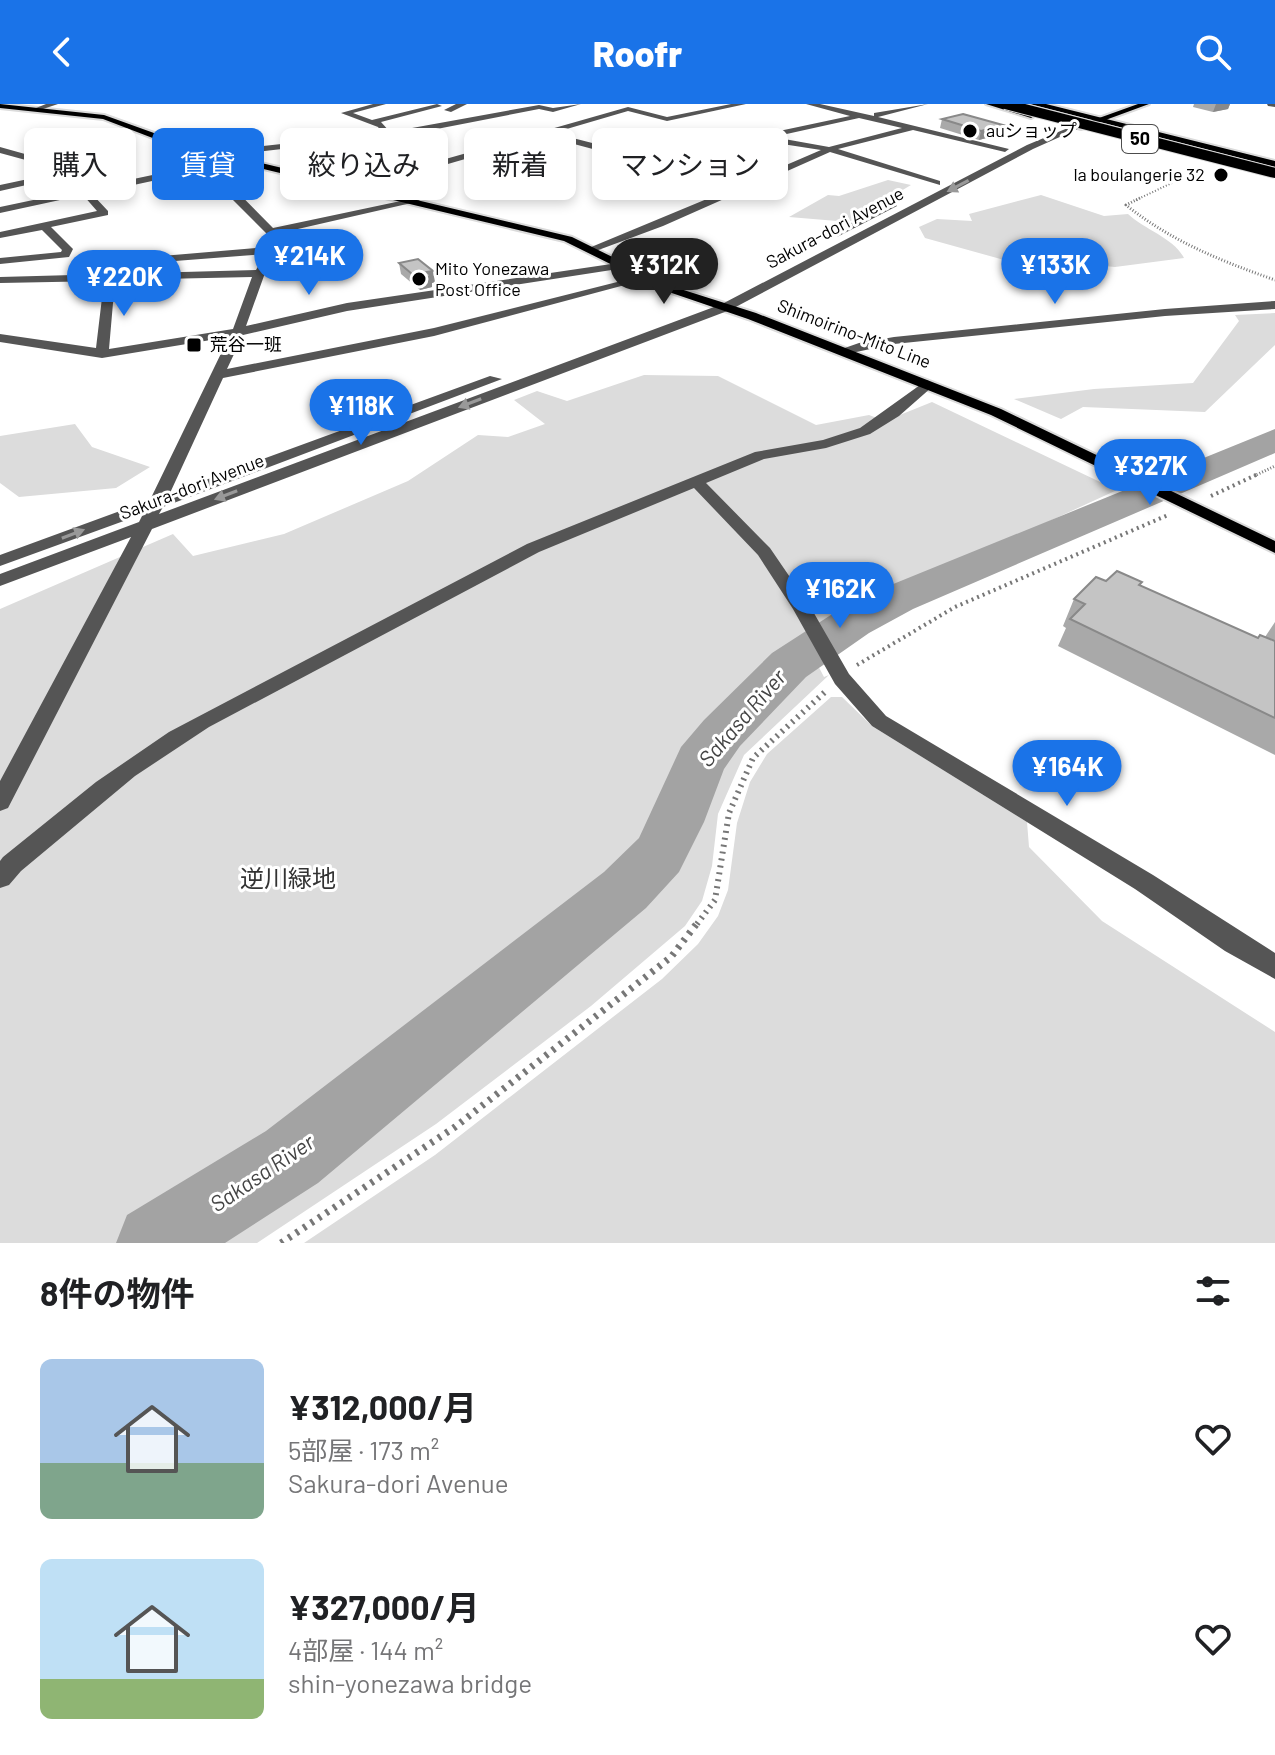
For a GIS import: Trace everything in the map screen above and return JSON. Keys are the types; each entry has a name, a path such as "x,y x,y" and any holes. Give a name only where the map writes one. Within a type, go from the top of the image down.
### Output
{"highway":[{"path":"991,104 1062,122 1097,120 1275,171"},
{"name":"50","path":"1005,104 1275,171"},
{"name":"50","path":"1022,104 1275,171"},
{"path":"1035,104 1079,121 1275,171"}],"main road":[{"name":"Sakura-dori Avenue","path":"1079,121 1122,104"},
{"name":"50","path":"1097,120 1145,104"},
{"name":"Shimoirino-Mito Line","path":"0,106 40,108 120,121 152,134"},
{"name":"Shimoirino-Mito Line","path":"410,200 551,233 645,278 719,300 927,384 1132,476 1189,505"},
{"path":"1189,505 1275,548"}],"street":[{"path":"40,108 54,104"},
{"path":"382,104 345,113 383,128"},
{"path":"448,110 463,104"},
{"path":"524,104 553,110 577,104"},
{"path":"560,128 628,109 667,119 742,104"},
{"path":"810,104 1005,149"},
{"path":"788,132 924,104"},
{"path":"372,122 438,105 476,118"},
{"path":"435,128 539,107"},
{"name":"Sakura-dori Avenue","path":"0,580 719,300 1079,121"},
{"name":"Sakura-dori Avenue","path":"828,238 1062,122"},
{"path":"788,167 829,149 915,127"},
{"path":"788,142 829,149 937,183"},
{"path":"0,150 24,157"},
{"path":"11,165 24,162"},
{"path":"0,188 24,183"},
{"path":"0,210 47,200"},
{"path":"0,235 104,213 92,200"},
{"path":"0,802 158,501 238,332 259,273 272,250 271,232 239,200"},
{"path":"589,250 714,200"},
{"path":"271,232 415,201"},
{"path":"0,261 65,255 68,249 44,226"},
{"path":"162,259 272,250"},
{"path":"0,338 102,354 238,332 347,307 618,266"},
{"path":"0,280 259,273"},
{"path":"102,354 110,278"},
{"path":"218,375 434,332 645,278"},
{"name":"Sakura-dori Avenue","path":"0,561 158,501 719,300"},
{"path":"842,351 893,339 1133,315 1275,305"},
{"path":"0,878 98,790 171,739 533,548 698,483 760,455 826,444 865,431 894,413 927,384"},
{"path":"698,483 764,552 806,615 839,673 879,721 1144,882 1275,967"}],"path":[{"path":"1176,181 1126,205 1154,229 1208,257 1275,280"},
{"path":"281,1243 455,1127 671,957 715,900 729,813 753,758 839,673 955,607 1275,466"}],"green space":[{"path":"888,180 911,185 849,222 789,217 828,195 839,196"},
{"path":"1041,195 1104,216 1128,214 1173,245 1184,258 1115,267 1039,260 1015,263 925,238 919,227 937,219 972,221 969,214"},
{"path":"1275,313 1275,345 1205,412 1083,407 1061,419 1014,399 1094,389 1193,383 1239,321 1235,315"},
{"name":"逆川緑地","path":"644,375 718,376 816,425 869,415 885,421 932,402 1117,490 802,635 824,677 829,675 744,755 718,814 712,866 702,901 685,926 591,1006 436,1124 257,1243 0,1243 0,609 173,534 193,556 284,534 408,481 478,435 508,437 545,424 514,400 537,391 567,401"},
{"path":"75,424 92,447 150,467 116,488 19,497 0,483 0,436"},
{"path":"831,697 842,697 872,726 1027,822 1029,847 1102,921 1275,1032 1275,1243 304,1243 435,1155 662,979 698,944 718,916 728,890 737,823 750,782 767,754"}],"building":[{"path":"963,114 1003,125 981,131 942,119"},
{"path":"418,259 433,271 427,272 431,276 418,279 399,263"},
{"path":"1117,571 1142,582 1139,585 1258,638 1260,635 1275,641 1275,718 1070,619 1085,604 1074,599 1096,577 1106,581"}],"waterway":[{"name":"Sakasa River","path":"155,1243 292,1157 625,890 659,855 700,761 722,733 789,665 853,622 897,599 1275,440"}],"place":[{"name":"auショップ","path":"970,131"},
{"name":"la boulangerie 32","path":"1221,175"},
{"name":"Mito Yonezawa Post Office","path":"419,279"},
{"name":"荒谷一班","path":"194,345"}]}
